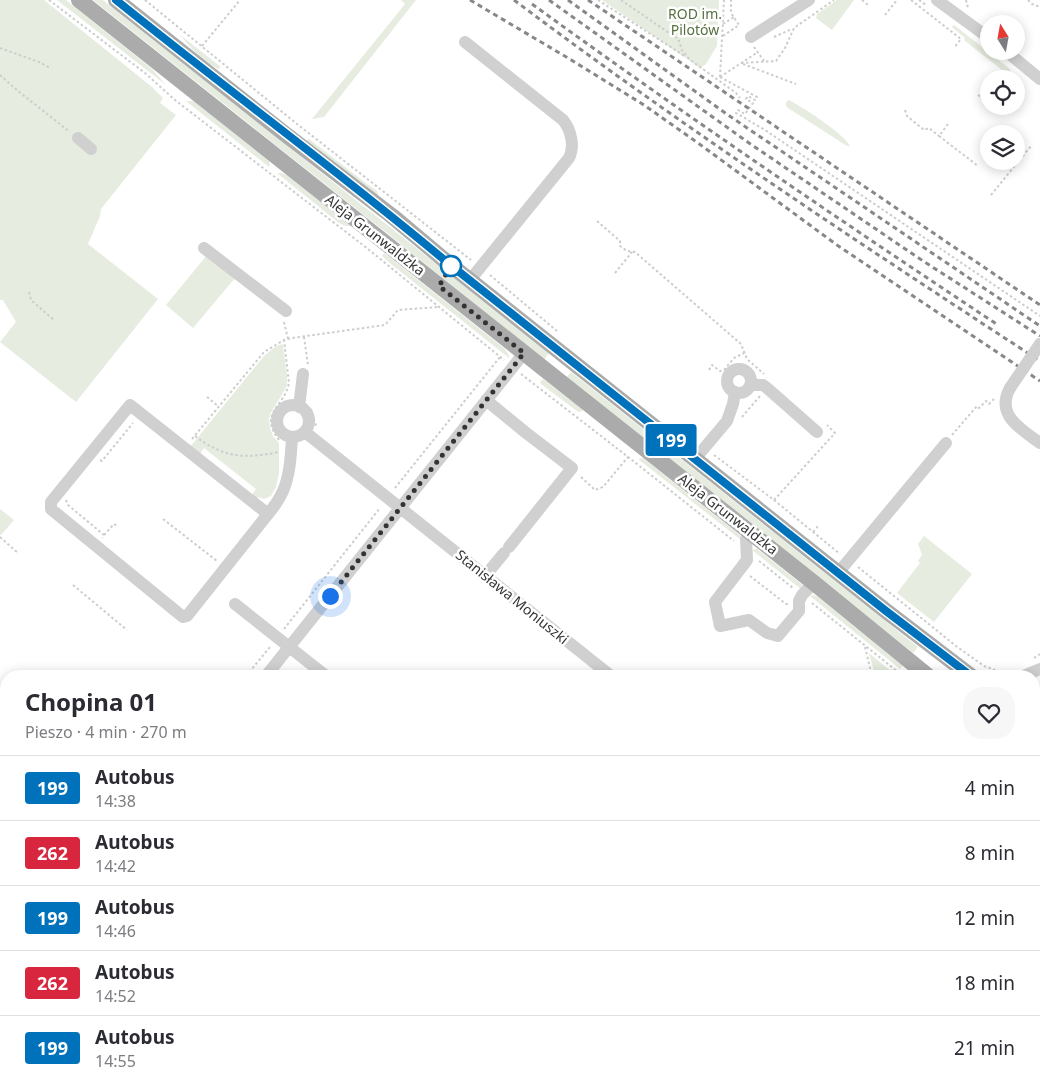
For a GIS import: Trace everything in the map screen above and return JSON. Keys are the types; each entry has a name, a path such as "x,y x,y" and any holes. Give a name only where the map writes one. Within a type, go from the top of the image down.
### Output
{"main road":[{"name":"Aleja Grunwaldzka","path":"79,0 814,582 921,670"},
{"name":"Aleja Grunwaldzka","path":"116,0 392,216 470,280 700,454 844,567 964,670"}],"street":[{"path":"752,42 809,0"},
{"path":"937,0 980,31"},
{"path":"465,42 563,120 569,128 572,147 568,158 470,280"},
{"path":"1017,60 1040,79"},
{"path":"78,138 92,149"},
{"path":"204,248 285,316"},
{"path":"1040,344 1006,396 1006,404 1011,420 1040,443"},
{"path":"271,670 524,353"},
{"path":"306,369 305,405 303,410 308,418 311,432 332,453 388,498"},
{"path":"741,369 747,372 750,384 746,390 739,393 735,392 727,383 728,376 734,371 741,369"},
{"path":"750,384 763,385 816,432"},
{"path":"700,454 727,421 735,392"},
{"path":"485,576 572,468 486,400"},
{"path":"268,514 130,405 50,502 51,509 183,617 187,616 277,503 284,489 288,474 292,437"},
{"path":"305,405 285,408 278,420 280,430 283,434 292,437 311,432"},
{"path":"844,567 946,443"},
{"name":"Stanisława Moniuszki","path":"388,498 603,670"},
{"path":"750,532 746,539 744,560 715,602 720,626 749,620 767,633 778,636 799,611 801,598 814,582"},
{"path":"235,604 318,670"}],"path":[{"path":"49,0 145,73 175,100 368,249 512,367 628,457 744,560 786,604 801,598"},
{"path":"145,0 297,124 417,217 540,317"},
{"path":"202,47 240,0"},
{"path":"598,0 689,59 736,93 740,98"},
{"path":"621,0 678,39 681,49 689,59"},
{"path":"771,38 794,28 834,0"},
{"path":"862,0 868,5"},
{"path":"885,14 897,0"},
{"path":"911,0 946,25 961,39 954,48"},
{"path":"966,0 968,9"},
{"path":"1028,0 1040,7"},
{"path":"720,77 722,36 723,24 724,1 731,2 731,13 739,25 722,36"},
{"path":"723,24 734,17"},
{"path":"741,63 776,61 785,48 794,28"},
{"path":"752,42 764,62"},
{"path":"0,48 50,68"},
{"path":"720,77 758,52"},
{"path":"741,63 796,84"},
{"path":"0,75 78,138"},
{"path":"720,77 757,96 754,100 748,96 746,99 752,103 745,114 738,110 736,113 773,135 1040,316"},
{"path":"905,110 907,116 924,130 929,128 978,166"},
{"path":"939,136 948,124"},
{"path":"991,195 1031,146"},
{"path":"597,221 620,241 620,246 627,252 636,252 741,344 746,359 766,376"},
{"path":"614,274 633,252"},
{"path":"29,292 31,300 55,321"},
{"path":"185,448 264,352 284,340 385,325 398,310 438,307"},
{"path":"285,316 288,339"},
{"path":"304,336 306,369"},
{"path":"195,436 214,449 232,454 260,456 280,452 280,440 274,434 271,418 288,390 289,383 284,340"},
{"path":"709,370 712,365 720,371 724,370 734,358 744,353"},
{"path":"251,670 500,357"},
{"path":"946,443 977,406 980,408 986,401 989,404 996,396"},
{"path":"207,397 219,407"},
{"path":"305,405 311,432"},
{"path":"96,456 102,461 141,414"},
{"path":"774,500 835,432"},
{"path":"700,454 723,460 813,532 844,567 984,666 995,670"},
{"path":"572,468 595,490 602,487 628,457"},
{"path":"67,495 68,505 104,535 114,524 117,526"},
{"path":"164,519 219,562"},
{"path":"813,532 819,525"},
{"path":"0,537 18,553"},
{"path":"744,560 801,598 895,670"},
{"path":"73,586 128,630"},
{"path":"864,645 870,670"}],"green space":[{"path":"0,0 44,0 152,87 163,98 160,103 176,115 101,209 88,244 158,299 76,402 0,342 16,322 3,300 0,300"},
{"path":"57,0 66,0 152,69 166,85"},
{"path":"93,0 103,0 549,353 544,360 407,249"},
{"path":"401,0 416,0 324,117 312,119 405,4"},
{"name":"ROD im. Pilotów","path":"602,0 719,0 717,46 706,64 700,68"},
{"path":"837,0 854,0 832,30 816,18 817,14"},
{"path":"954,25 980,45 980,53 964,40 965,38 952,27"},
{"path":"179,34 221,67 218,69 207,62"},
{"path":"989,60 999,60 1010,70 1002,70"},
{"path":"789,100 839,134 850,146 847,146 788,108 786,102"},
{"path":"186,101 194,101 269,161 269,167"},
{"path":"309,139 377,191 380,199 308,142 307,140"},
{"path":"277,173 287,175 351,226 339,223"},
{"path":"384,253 505,349 509,358 391,264 382,256"},
{"path":"207,255 235,278 193,328 166,305"},
{"path":"282,344 287,385 270,414 269,420 273,436 279,443 279,473 276,487 271,496 264,499 258,497 256,500 251,496 256,489 204,448 199,455 190,447 264,356"},
{"path":"571,372 918,647 913,653 567,377"},
{"path":"543,379 583,411 577,411 541,384 540,382"},
{"path":"643,458 740,535 741,540 638,459"},
{"path":"0,509 14,520 1,535 0,535"},
{"path":"924,536 972,574 934,622 897,593 920,563 918,561 922,555 918,544"},
{"path":"757,549 804,586 802,590 752,550"},
{"path":"814,595 903,666 900,669 810,596"},
{"path":"869,653 890,670 873,670"}],"railway":[{"path":"470,0 644,105 837,245 1040,381"},
{"path":"514,0 708,140 840,230 1040,361"},
{"path":"549,0 749,143 923,261 1040,336"},
{"path":"568,0 728,115 1040,326"},
{"path":"588,0 1040,305"},
{"path":"532,4 880,247 998,325"}],"bus line":[{"name":"199","path":"116,0 392,216 448,263 886,611 963,670"}],"route":[{"path":"330,596 524,353 439,286 451,266"}]}
